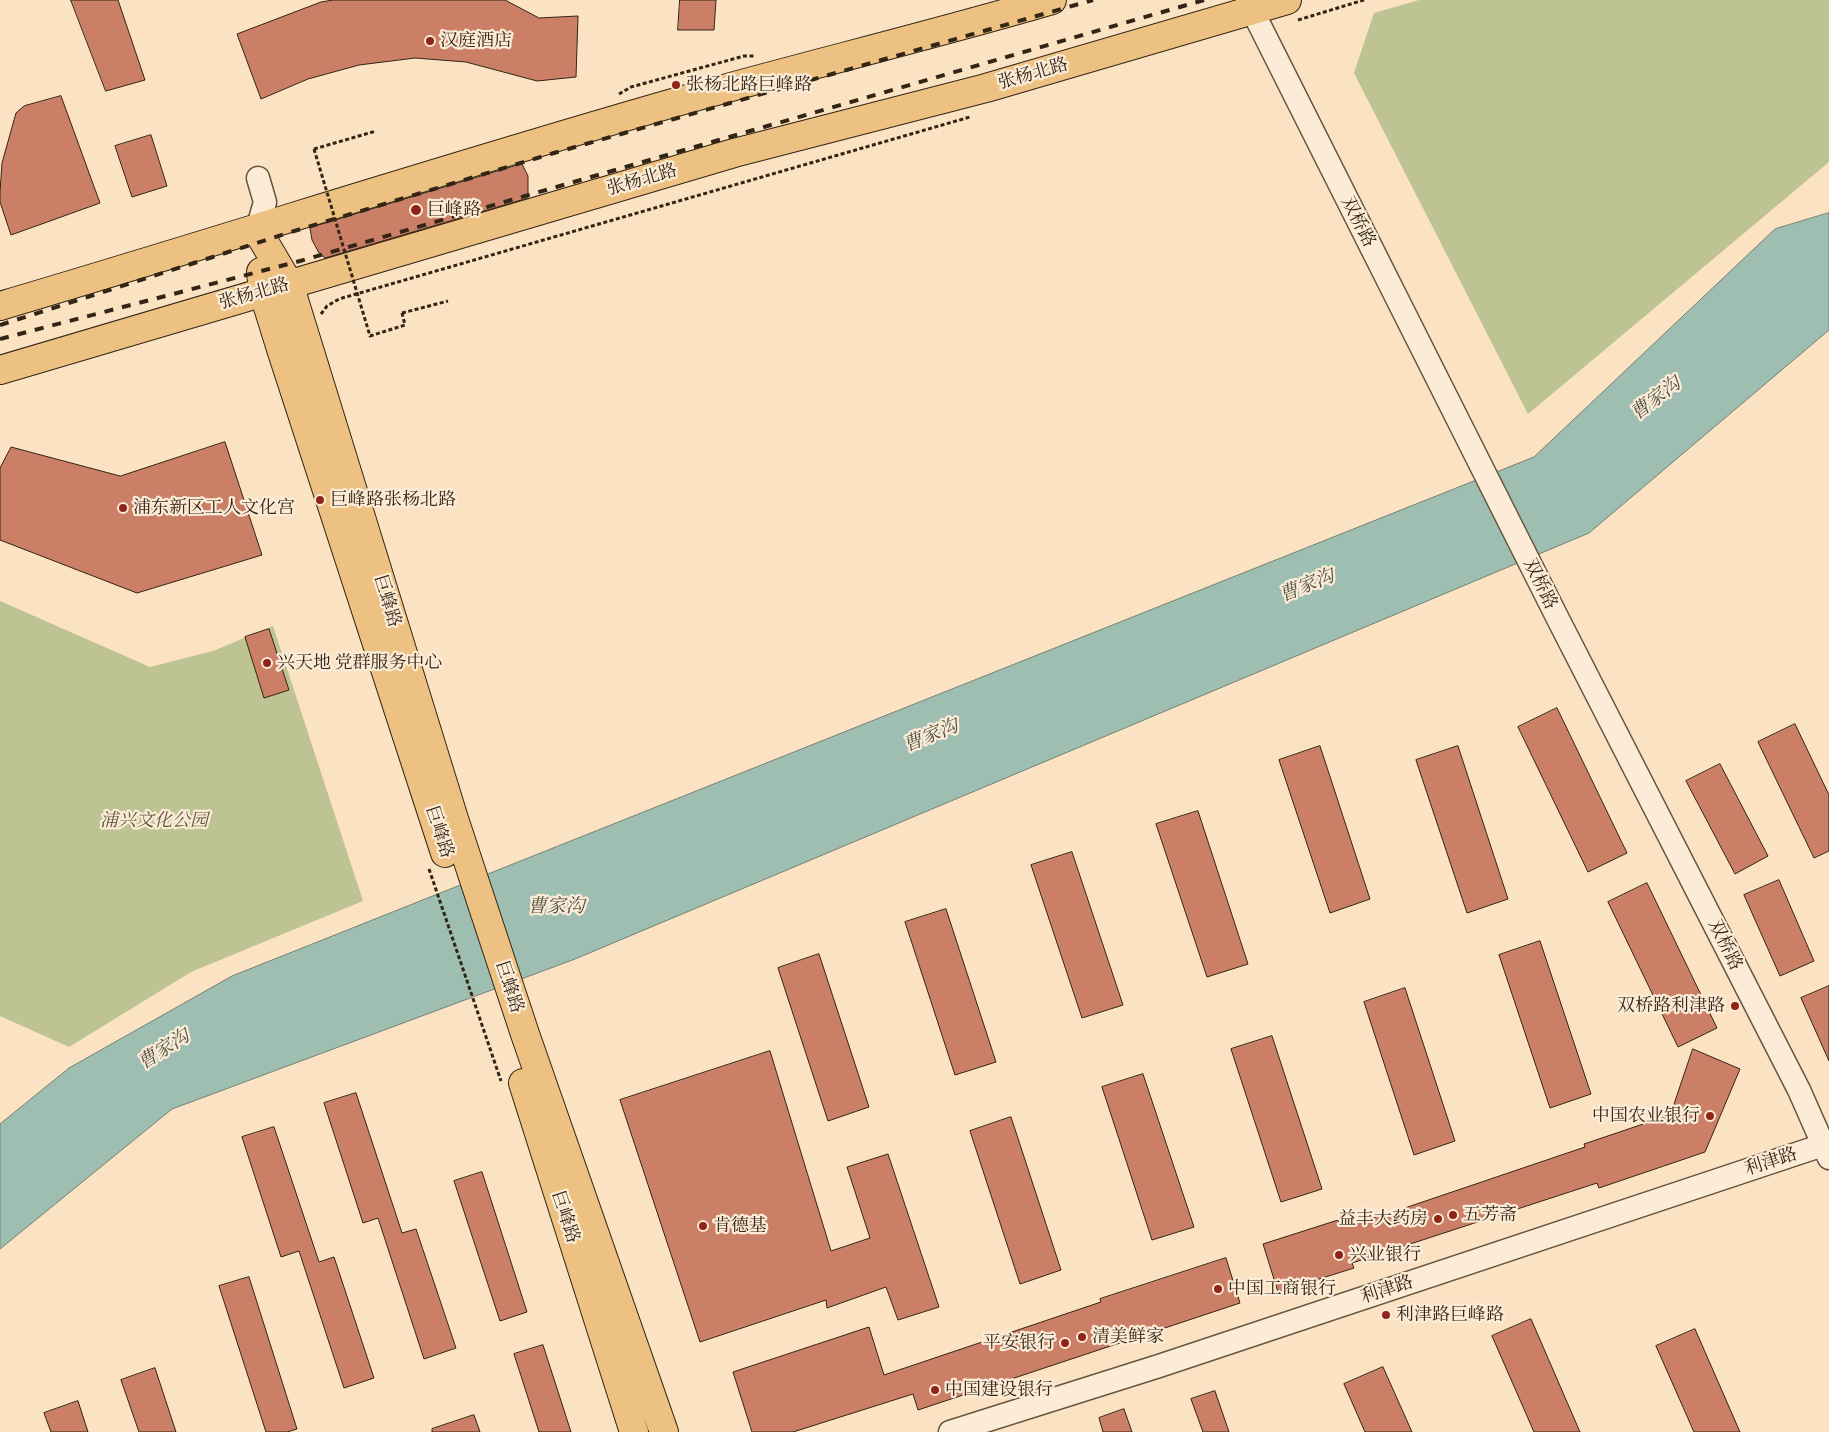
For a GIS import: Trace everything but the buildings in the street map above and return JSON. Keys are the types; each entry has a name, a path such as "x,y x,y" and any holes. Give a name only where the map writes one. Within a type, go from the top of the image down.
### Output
{"main road":[{"path":"0,306 257,230 437,172 683,100 1052,0"},
{"name":"张杨北路","path":"0,370 734,153 986,88 1249,5 1291,10"},
{"name":"巨蜂路","path":"257,230 289,284 445,822"},
{"name":"巨峰路","path":"257,230 263,291 445,822 507,1040 634,1432"},
{"name":"巨峰路","path":"507,1040 664,1432"}],"street":[{"name":"双桥路","path":"1249,5 1557,617 1799,1090 1826,1151"},
{"path":"257,230 265,202 258,178"},
{"name":"利津路","path":"950,1432 1826,1151"}],"path":[{"path":"1291,10 1364,0"},
{"path":"319,317 327,306 339,299 978,114"},
{"path":"376,131 314,149 370,336 405,325 402,313 448,301"},
{"path":"426,859 507,1040"}],"green space":[{"path":"1419,0 1829,0 1829,162 1528,414 1354,73 1374,13"},
{"name":"浦兴文化公园","path":"0,601 150,667 213,651 273,626 363,901 191,972 69,1047 0,1016"}],"water":[{"name":"曹家沟","path":"1829,213 1829,330 1589,533 575,959 172,1109 0,1249 0,1124 69,1068 232,976 1534,457 1775,229"}],"railway":[{"path":"0,325 291,232 554,153 1093,0"},
{"path":"0,339 300,261 1204,0"}],"place":[{"name":"汉庭酒店","path":"430,41"},
{"name":"张杨北路巨峰路","path":"676,85"},
{"name":"巨峰路","path":"416,210"},
{"name":"巨峰路张杨北路","path":"320,500"},
{"name":"浦东新区工人文化宫","path":"123,508"},
{"name":"兴天地 党群服务中心","path":"267,663"},
{"name":"双桥路利津路","path":"1735,1006"},
{"name":"中国农业银行","path":"1710,1116"},
{"name":"五芳斋","path":"1453,1215"},
{"name":"益丰大药房","path":"1438,1219"},
{"name":"肯德基","path":"703,1226"},
{"name":"兴业银行","path":"1339,1255"},
{"name":"中国工商银行","path":"1218,1289"},
{"name":"利津路巨峰路","path":"1386,1315"},
{"name":"清美鲜家","path":"1082,1337"},
{"name":"平安银行","path":"1065,1343"},
{"name":"中国建设银行","path":"935,1390"}]}
